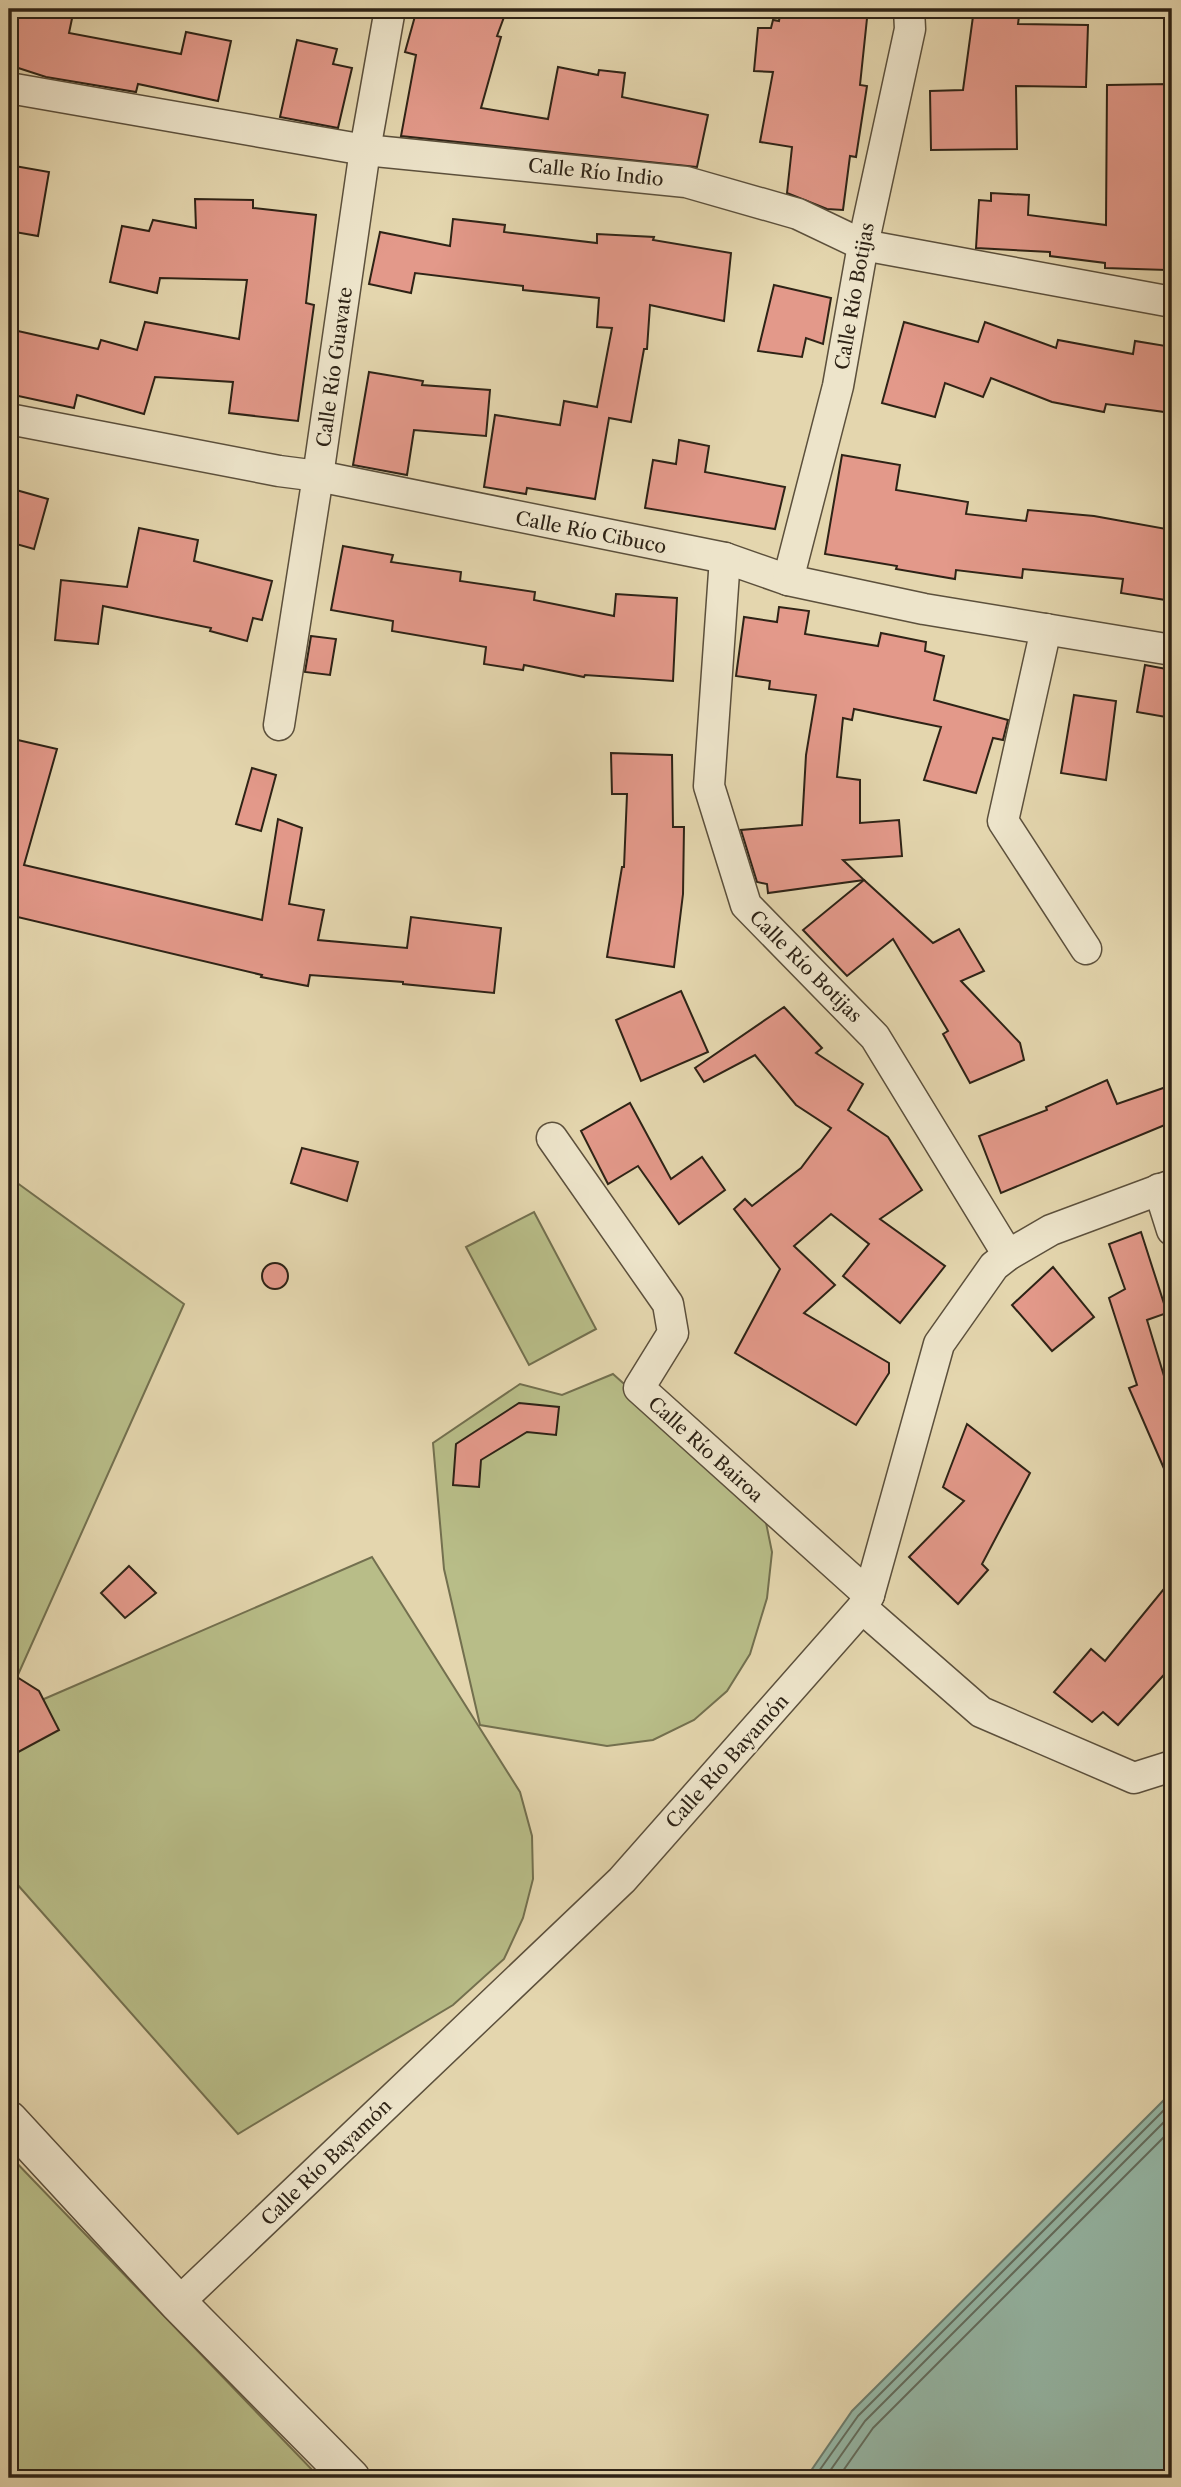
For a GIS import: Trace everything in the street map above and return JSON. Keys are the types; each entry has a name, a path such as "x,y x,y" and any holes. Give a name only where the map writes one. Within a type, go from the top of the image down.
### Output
{"street":[{"name":"Calle Río Guavate","path":"279,725 365,150 390,9"},
{"name":"Calle Río Botijas","path":"788,580 838,386 863,245 910,29 908,9"},
{"name":"Calle Río Indio","path":"9,88 365,150 686,182 798,214 863,245 1172,302"},
{"name":"Calle Río Cibuco","path":"9,419 279,471 318,476 725,558 788,580 924,609 1172,650"},
{"name":"Calle Río Botijas","path":"725,558 709,786 746,905 876,1037 1008,1255"},
{"path":"1046,629 1003,821 1086,949"},
{"name":"Calle Río Bairoa","path":"552,1138 668,1304 673,1333 639,1388 981,1712 1134,1778 1172,1766"},
{"name":"Calle Río Bayamón","path":"178,2303 622,1880 866,1602 939,1344 994,1266 1051,1230 1166,1186"},
{"path":"1166,1186 1172,1230"},
{"path":"9,2120 178,2303 351,2478"}],"green space":[{"path":"9,1177 184,1304 9,1690"},
{"path":"534,1212 596,1329 529,1365 466,1247"},
{"path":"613,1374 763,1508 772,1552 767,1598 750,1654 727,1691 694,1720 653,1740 607,1746 480,1725 444,1569 433,1443 520,1384 562,1395"},
{"path":"372,1557 520,1792 532,1836 533,1879 523,1918 504,1959 453,2005 238,2134 9,1875 9,1721 44,1699"},
{"path":"9,2155 320,2478 9,2478"}],"water":[{"path":"1172,2092 1172,2478 806,2478 852,2411"}],"building":[{"path":"17,9 74,9 69,33 181,54 186,32 231,41 218,101 138,84 136,92 46,77 9,65 9,41"},
{"path":"417,9 507,9 497,36 501,37 481,108 548,119 558,67 598,75 599,70 625,73 622,97 708,115 697,167 401,136 416,55 405,52"},
{"path":"781,9 868,9 860,85 867,86 856,157 850,156 843,210 827,209 787,193 792,147 760,142 773,72 754,71 758,28 771,28 773,20 779,21"},
{"path":"974,9 1020,9 1018,24 1088,25 1086,87 1016,86 1017,149 931,150 930,91 963,90"},
{"path":"297,40 337,49 333,64 352,68 338,128 280,117"},
{"path":"1170,84 1167,270 1105,268 1105,263 1050,256 1050,252 976,248 979,200 991,201 991,193 1029,195 1028,215 1106,225 1107,85"},
{"path":"9,165 49,172 38,236 9,231"},
{"path":"195,199 253,200 253,208 316,215 306,303 314,305 298,421 229,413 233,382 155,377 144,414 77,395 74,408 9,394 9,329 98,349 101,340 137,350 145,322 239,339 247,280 160,278 157,293 110,282 122,226 149,231 153,220 196,228"},
{"path":"453,219 505,225 504,232 597,243 597,234 654,237 653,240 731,253 724,321 650,305 647,349 644,349 631,422 609,418 595,499 527,488 526,494 484,487 495,415 560,425 564,401 597,407 612,328 597,327 599,298 523,290 523,286 415,273 411,293 369,284 380,232 450,246"},
{"path":"774,285 831,298 823,344 806,338 802,357 758,351"},
{"path":"904,322 978,342 985,322 1056,348 1058,340 1133,354 1135,341 1172,347 1172,413 1106,404 1104,412 1052,402 991,378 983,397 945,383 935,417 882,403"},
{"path":"369,372 423,381 422,385 490,390 486,436 414,430 407,475 353,465"},
{"path":"679,440 709,446 705,472 785,487 775,529 645,508 653,460 676,464"},
{"path":"842,455 900,465 896,490 968,502 966,514 1026,521 1028,510 1094,516 1172,530 1172,601 1121,593 1123,579 1023,569 1022,578 956,570 955,579 825,554"},
{"path":"9,488 48,499 34,549 9,542"},
{"path":"139,528 198,540 194,561 272,581 262,620 253,618 247,641 210,631 211,628 103,606 98,644 55,640 61,580 127,587"},
{"path":"343,546 393,555 391,562 461,572 460,581 535,592 534,600 614,616 616,594 677,598 673,681 584,677 524,665 523,670 484,664 486,647 392,631 393,621 331,610"},
{"path":"779,607 809,611 805,634 878,646 881,633 926,642 925,651 944,656 934,700 1008,720 1003,740 993,738 976,793 924,780 941,727 854,709 852,720 843,718 837,777 860,780 860,823 899,820 902,856 843,860 864,880 768,893 767,884 757,882 741,830 802,825 806,755 816,695 769,689 770,681 736,676 744,617 777,622"},
{"path":"311,636 336,639 330,675 305,672"},
{"path":"1145,665 1172,670 1172,718 1137,712"},
{"path":"1074,695 1116,701 1106,780 1061,773"},
{"path":"9,738 57,749 24,865 262,920 278,819 302,828 289,904 324,910 318,940 407,948 411,917 501,928 494,993 310,975 308,986 261,977 262,975 9,915"},
{"path":"611,753 672,755 673,827 684,827 683,894 674,967 607,957 624,867 627,794 612,794"},
{"path":"252,768 276,775 261,831 236,824"},
{"path":"864,880 933,943 959,929 984,971 961,981 1020,1043 1024,1060 970,1083 943,1034 948,1031 893,939 847,976 803,930"},
{"path":"681,991 708,1052 641,1081 616,1020"},
{"path":"784,1007 822,1048 816,1053 863,1084 848,1110 888,1137 922,1190 880,1219 945,1266 900,1323 843,1276 869,1244 831,1214 794,1246 835,1285 804,1313 889,1363 889,1373 856,1425 735,1353 780,1269 734,1209 745,1199 752,1206 801,1168 831,1128 796,1105 755,1055 704,1082 695,1068"},
{"path":"1107,1080 1117,1104 1172,1085 1172,1122 1001,1193 979,1136 1047,1110 1046,1107"},
{"path":"630,1103 671,1179 702,1157 725,1190 679,1224 638,1166 608,1184 581,1131"},
{"path":"302,1148 358,1162 347,1201 291,1183"},
{"path":"1141,1232 1167,1313 1147,1320 1164,1376 1172,1373 1172,1487 1129,1388 1137,1385 1109,1298 1125,1289 1109,1244"},
{"path":"275,1263 284,1267 288,1276 284,1285 275,1289 266,1285 262,1276 266,1267"},
{"path":"1053,1267 1094,1317 1052,1351 1012,1305"},
{"path":"519,1403 559,1407 556,1435 527,1432 481,1460 479,1487 453,1485 456,1444"},
{"path":"967,1424 1030,1473 982,1564 988,1570 958,1604 909,1557 964,1501 943,1487"},
{"path":"129,1566 156,1593 125,1618 101,1593"},
{"path":"1172,1579 1172,1666 1118,1725 1103,1712 1092,1722 1054,1692 1091,1649 1105,1661"},
{"path":"9,1672 39,1691 59,1730 9,1757"}]}
